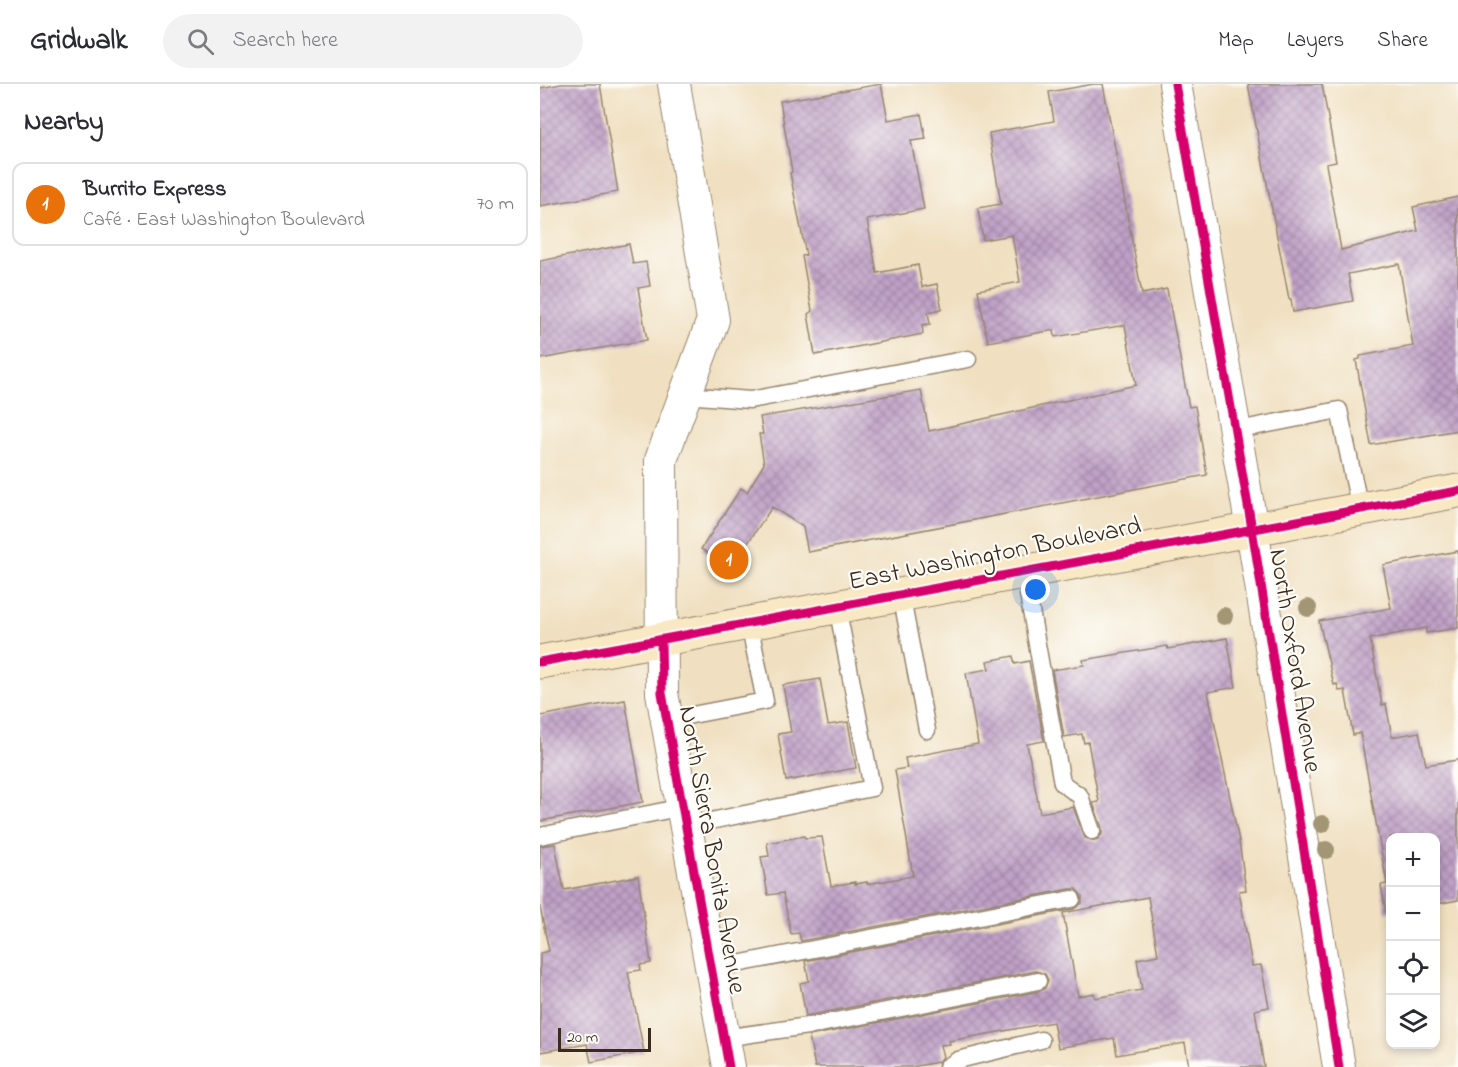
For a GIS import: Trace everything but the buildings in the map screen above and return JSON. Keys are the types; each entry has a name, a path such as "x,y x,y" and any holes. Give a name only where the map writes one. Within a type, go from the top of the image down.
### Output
{"main road":[{"name":"East Washington Boulevard","path":"540,663 1458,491"}],"street":[{"name":"North Sierra Bonita Avenue","path":"675,84 713,320 661,460 662,693 726,1052"},
{"name":"North Oxford Avenue","path":"1175,84 1233,431 1252,529 1339,1067"}],"lane":[{"path":"685,395 750,400 968,359"},
{"path":"1233,431 1340,410 1360,509"},
{"path":"1024,572 1062,783 1080,796 1092,831"},
{"path":"901,594 927,730"},
{"path":"540,836 872,788 837,606"},
{"path":"666,720 765,701 749,623"},
{"path":"711,969 1072,899"},
{"path":"726,1052 815,1025 1038,981"},
{"path":"947,1067 958,1060 1041,1040"}],"cycle path":[{"path":"1175,84 1252,529 1339,1067"},
{"path":"540,662 1458,491"},
{"path":"661,639 662,693 729,1067"}],"place":[{"name":"Burrito Express","path":"729,560"}]}
